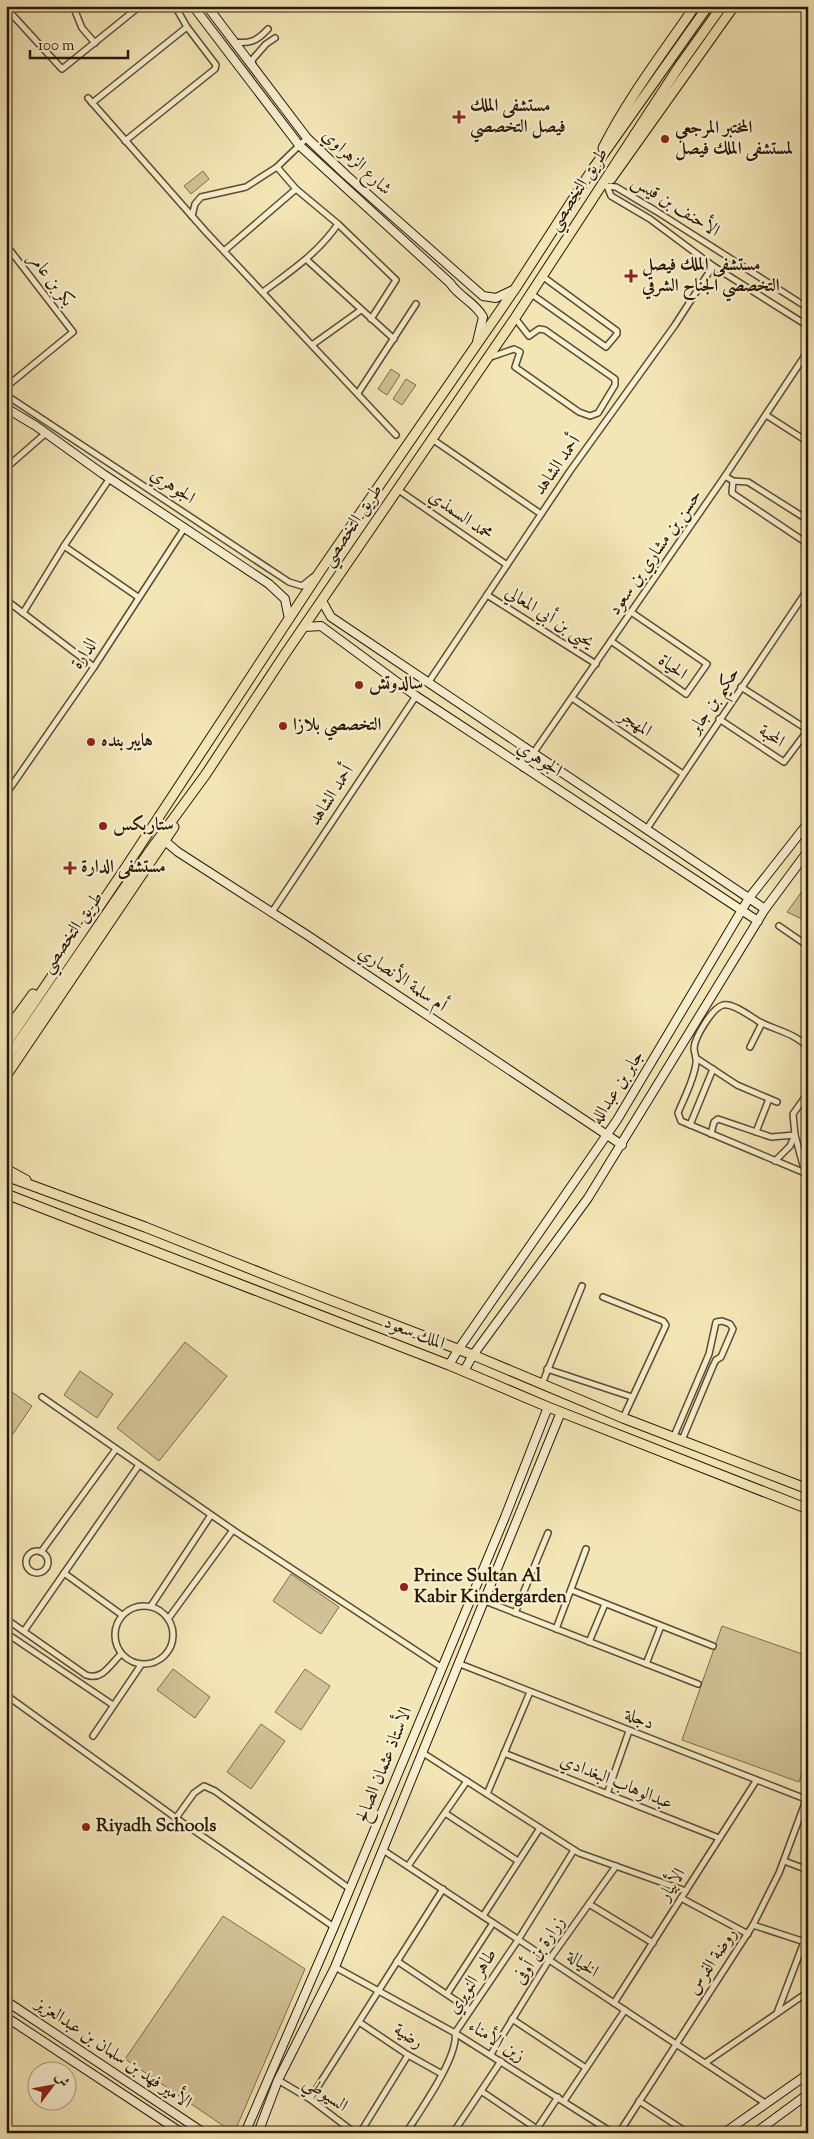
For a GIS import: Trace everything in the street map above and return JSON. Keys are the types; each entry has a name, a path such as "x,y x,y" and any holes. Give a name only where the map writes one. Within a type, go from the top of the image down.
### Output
{"main road":[{"path":"590,173 614,126 694,6"},
{"name":"طريق التخصصي","path":"6,1044 122,873 321,570 515,289 590,173 708,6"},
{"name":"طريق التخصصي","path":"6,1060 149,852 206,774 484,360 515,318 606,176 722,6"},
{"path":"579,220 606,186 734,6"},
{"path":"6,1076 165,841 206,774"},
{"path":"6,1030 106,889 122,873"},
{"path":"6,1169 45,1191"},
{"name":"الملك سعود","path":"6,1176 146,1227 473,1355 623,1418 808,1489"},
{"name":"الملك سعود","path":"6,1194 38,1208 449,1365 548,1407 808,1509"},
{"path":"6,1200 23,1206 38,1208"}],"street":[{"path":"72,6 82,28 94,43"},
{"path":"6,8 62,69 140,6"},
{"path":"125,141 215,69 216,65 211,57 187,27 175,6"},
{"path":"193,6 300,146 450,283 454,290 474,304 482,317 476,344"},
{"name":"شارع الزهراوي","path":"207,6 307,138 482,296 496,298 515,289"},
{"path":"187,27 90,101 224,251 396,435"},
{"path":"234,42 259,40 268,29"},
{"path":"254,70 252,60 266,44 275,38"},
{"path":"192,216 195,204 201,197 246,186 277,167 307,138"},
{"path":"277,167 296,189 338,224 396,280 371,319"},
{"name":"الأحنف بن قيس","path":"606,186 612,196 650,219 713,266 808,326"},
{"name":"الأحنف بن قيس","path":"606,186 616,187 656,211 808,308"},
{"path":"224,251 296,189"},
{"path":"263,292 307,260 325,243 338,224"},
{"name":"بكر بن عامر","path":"6,245 72,332 6,387"},
{"path":"307,260 394,339"},
{"name":"أحمد الشاهد","path":"428,683 541,514 675,325 713,266"},
{"path":"450,283 457,275"},
{"path":"530,293 606,347 610,344 617,331 542,276"},
{"path":"358,393 416,304"},
{"path":"312,345 361,310"},
{"path":"484,360 514,349 520,352 515,367 579,412 590,416 598,413 615,385 616,379 545,330 539,329 528,336 515,318"},
{"name":"حسن بن مشاري بن سعود","path":"523,768 725,476 808,351"},
{"name":"الجوهري","path":"6,395 289,582 302,586 321,570"},
{"name":"الجوهري","path":"6,408 269,584 285,599 289,619"},
{"path":"766,415 808,442"},
{"path":"6,468 46,433"},
{"path":"432,439 541,514"},
{"path":"725,476 733,481 748,482 808,520"},
{"path":"23,613 64,546 110,478"},
{"path":"733,481 732,493 808,544"},
{"name":"محمد السمذي","path":"397,489 507,565"},
{"name":"الدارة","path":"7,790 94,667 138,596 185,527"},
{"path":"64,546 138,596"},
{"name":"حكيم بن جابر","path":"646,830 808,589"},
{"name":"يحيى بن أبي المعالي","path":"487,595 596,664"},
{"path":"6,600 94,667"},
{"name":"الجوهري","path":"322,601 331,617 765,909"},
{"name":"الحياة","path":"611,641 686,694 707,664 632,612"},
{"name":"الجوهري","path":"304,627 321,626 416,696 523,768 758,920"},
{"name":"المحبة","path":"719,719 784,762 808,730 741,687"},
{"name":"أحمد الشاهد","path":"272,912 416,696"},
{"name":"المهجر","path":"572,698 683,774"},
{"name":"جابر بن عبدالله","path":"449,1365 607,1135 749,898 808,823"},
{"name":"أم سلمة الأنصاري","path":"165,841 178,852 272,912 622,1144"},
{"name":"جابر بن عبدالله","path":"464,1371 473,1355 588,1198 758,920 808,851"},
{"path":"779,926 808,946"},
{"path":"805,1173 690,1125 679,1119 678,1113 695,1068 696,1058 694,1051 697,1040 716,1009 723,1005 731,1006 762,1023 794,1037 808,1048"},
{"path":"750,1047 762,1023"},
{"path":"696,1058 737,1085 777,1102"},
{"path":"690,1125 713,1069"},
{"path":"808,1093 793,1114 795,1135 808,1179"},
{"path":"756,1132 769,1099"},
{"path":"711,1134 714,1122 718,1119 775,1137 795,1135"},
{"path":"775,1161 790,1146 795,1135"},
{"path":"542,1384 582,1286"},
{"path":"603,1297 663,1321 666,1325 623,1418"},
{"path":"722,1321 730,1324 733,1329 721,1357 716,1360 678,1438 709,1354 716,1322 722,1321"},
{"path":"547,1369 632,1397"},
{"path":"42,1397 211,1516 441,1667"},
{"name":"الأستاذ عثمان الصالح","path":"245,2133 350,1889 505,1517 548,1407"},
{"name":"الأستاذ عثمان الصالح","path":"258,2133 278,2080 335,1967 486,1601 561,1412"},
{"path":"41,1552 48,1559 46,1568 42,1572 33,1572 26,1565 26,1558 30,1553 41,1552 116,1449"},
{"path":"24,1631 139,1465"},
{"path":"151,1606 211,1516"},
{"path":"168,1619 232,1530"},
{"path":"515,1613 548,1533"},
{"path":"556,1629 586,1549"},
{"path":"64,1573 122,1615"},
{"path":"570,1590 713,1646"},
{"path":"486,1601 698,1684"},
{"path":"589,1642 605,1604"},
{"path":"151,1606 161,1611 168,1619 172,1628 171,1646 159,1660 141,1665 130,1661 121,1654 116,1645 114,1634 116,1624 130,1608 151,1606"},
{"path":"6,1619 86,1675 94,1678 99,1676 121,1654"},
{"path":"646,1664 661,1626"},
{"path":"6,1633 113,1705"},
{"name":"دجلة","path":"460,1664 756,1781 807,1798"},
{"path":"93,1736 141,1665"},
{"path":"486,1794 530,1692"},
{"path":"6,1695 176,1818 334,1927"},
{"path":"607,1794 630,1731"},
{"path":"423,1753 574,1850 686,1891"},
{"name":"عبدالوهاب البغدادي","path":"504,1753 719,1838"},
{"path":"408,1866 467,1781"},
{"name":"الأبيار","path":"614,2003 756,1781"},
{"path":"176,1818 194,1793 204,1786 215,1791 350,1889"},
{"name":"روضة الفرس","path":"619,2133 754,1925 784,1861 807,1798"},
{"path":"445,1813 518,1861"},
{"path":"483,1916 540,1828"},
{"name":"الخيالة","path":"383,1850 765,2103"},
{"name":"طاهر النويري","path":"406,2133 442,2074 457,2042 455,2033 518,1940 574,1850"},
{"path":"784,1861 808,1870"},
{"name":"زرارة بن أوفى","path":"491,2054 549,1960 616,1866"},
{"path":"310,2099 442,1889"},
{"path":"681,1898 748,1934"},
{"path":"589,1904 653,1942"},
{"path":"447,1994 493,1923"},
{"path":"754,1925 806,1943 776,2014"},
{"path":"397,1961 470,2010"},
{"name":"زين الأمناء","path":"335,1967 491,2054 613,2133"},
{"path":"705,2063 808,1992"},
{"name":"الأمير فهد بن سلمان بن عبدالعزيز","path":"6,2001 204,2133"},
{"path":"564,2101 625,2010"},
{"name":"الأمير فهد بن سلمان بن عبدالعزيز","path":"6,2017 182,2133"},
{"path":"512,2019 586,2068"},
{"name":"رضية","path":"359,2022 408,2055 442,2074"},
{"path":"41,2041 49,2030"},
{"path":"360,2133 408,2055"},
{"path":"453,2133 501,2061"},
{"path":"724,2133 808,2074"},
{"name":"السيوطي","path":"278,2080 310,2099 355,2133"},
{"path":"481,2090 536,2131 558,2097"},
{"path":"755,2133 808,2094"},
{"path":"639,2101 688,2133"}],"shaded area":[{"path":"203,171 209,179 191,194 184,186"},
{"path":"391,369 400,375 387,395 378,389"},
{"path":"406,379 416,385 402,405 393,399"},
{"path":"808,883 808,922 787,912"},
{"path":"185,1342 227,1376 159,1461 117,1428"},
{"path":"80,1371 113,1394 97,1418 64,1395"},
{"path":"9,1390 32,1406 6,1444 6,1394"},
{"path":"291,1574 339,1607 321,1634 273,1601"},
{"path":"722,1626 808,1656 808,1756 799,1782 682,1740"},
{"path":"173,1669 210,1697 195,1718 157,1690"},
{"path":"305,1669 330,1686 301,1730 275,1712"},
{"path":"261,1724 285,1741 251,1789 227,1772"},
{"path":"223,1916 305,1969 234,2133 125,2059"}],"place":[{"name":"مستشفى الملك فيصل التخصصي","path":"459,117"},
{"name":"المختبر المرجعي لمستشفى الملك فيصل","path":"665,139"},
{"name":"مستشفى الملك فيصل التخصصي الجناح الشرقي","path":"631,276"},
{"name":"سالدوتش","path":"359,685"},
{"name":"التخصصي بلازا","path":"283,726"},
{"name":"هايبر بنده","path":"91,742"},
{"name":"ستاربكس","path":"103,826"},
{"name":"مستشفى الدارة","path":"70,868"},
{"name":"Prince Sultan Al Kabir Kindergarden","path":"404,1587"},
{"name":"Riyadh Schools","path":"86,1827"}]}
